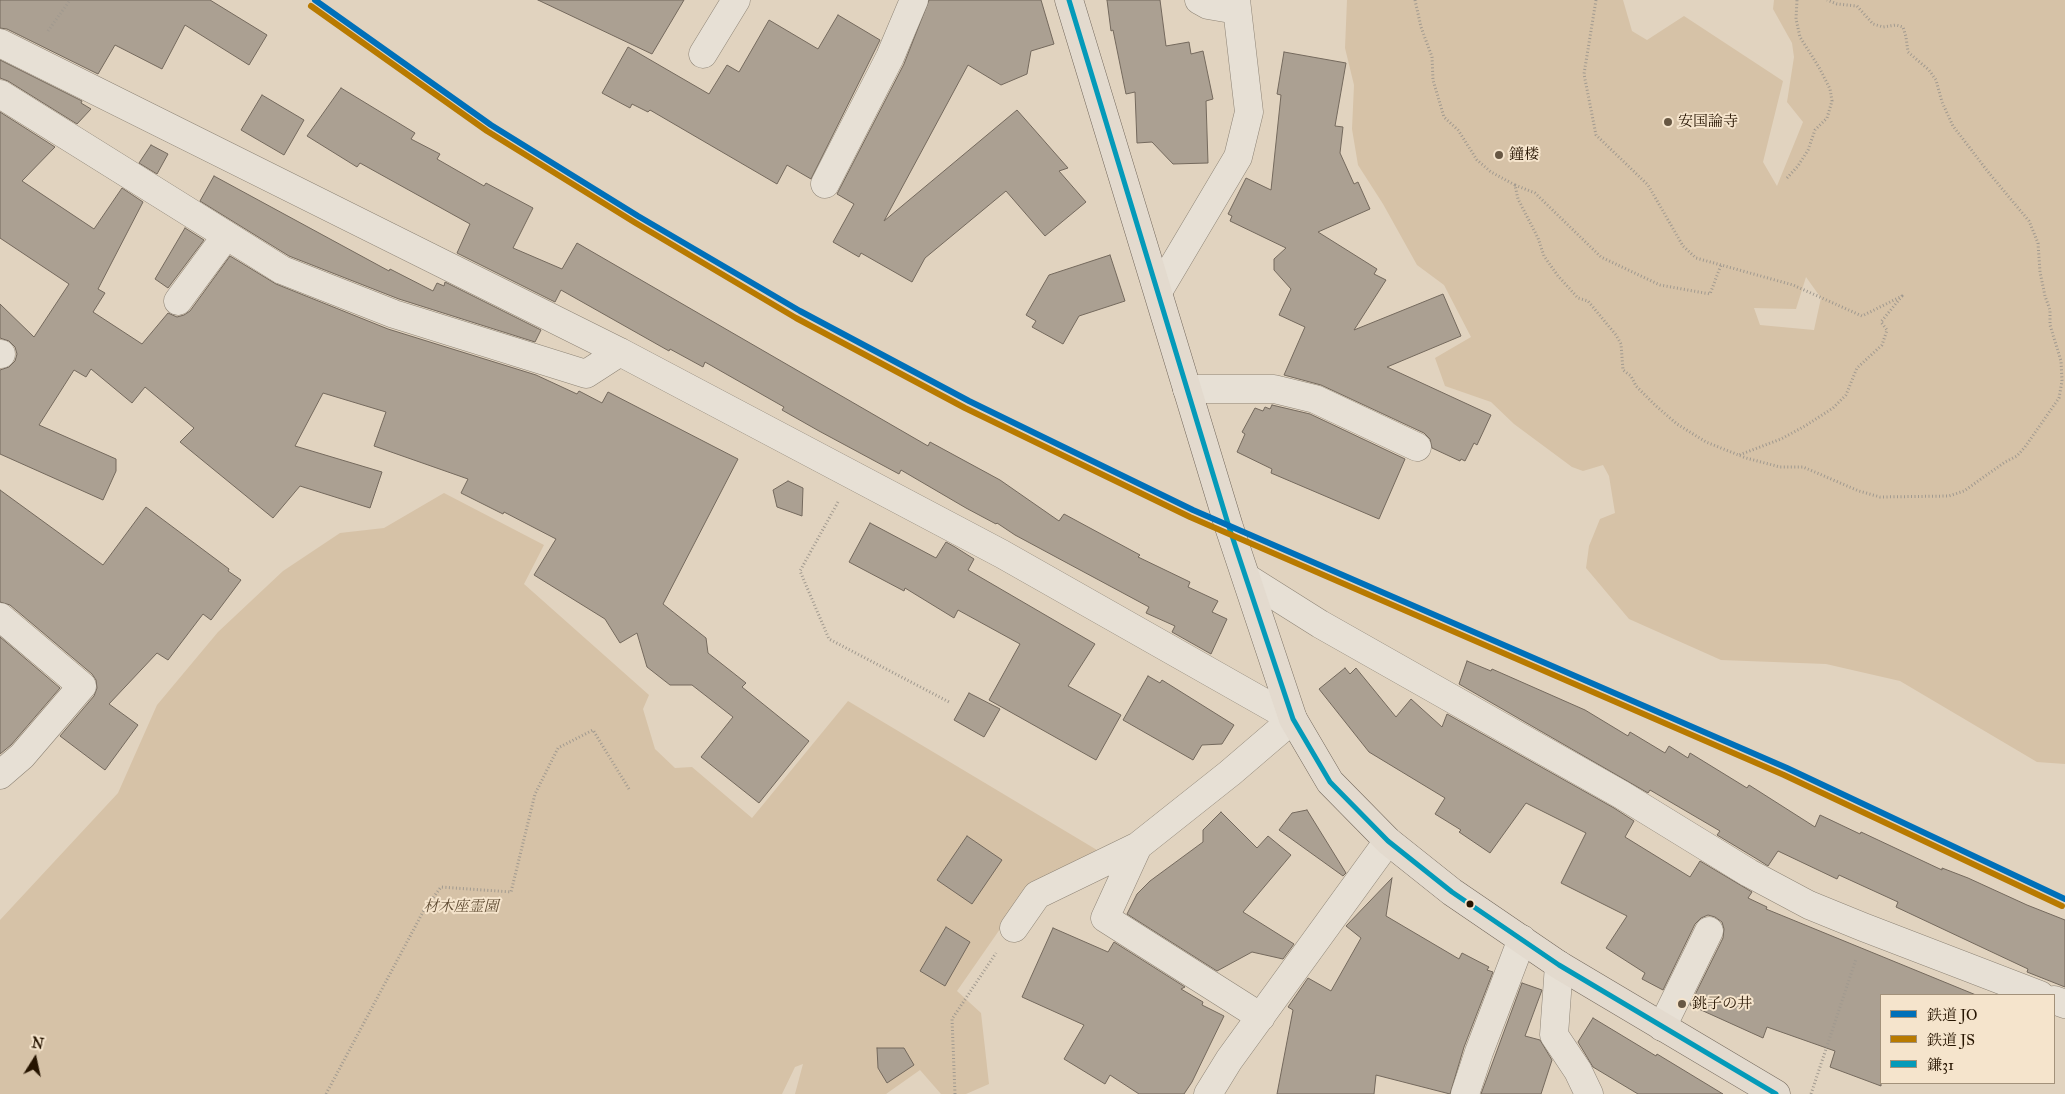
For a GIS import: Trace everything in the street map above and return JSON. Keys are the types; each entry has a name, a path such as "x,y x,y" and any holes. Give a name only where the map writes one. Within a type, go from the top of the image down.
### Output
{"main road":[{"path":"1070,0 1159,290 1187,389 1292,719 1330,782 1388,841 1452,892 1559,965 1776,1094"}],"street":[{"path":"703,54 736,0"},
{"path":"825,184 890,57 914,0"},
{"path":"1159,290 1238,157 1249,112 1236,5 1208,5 1199,0"},
{"path":"0,43 620,352 1002,554 1292,719 1230,773 1138,846 1036,895 1014,928"},
{"path":"0,94 282,270 394,314 586,374 620,352"},
{"path":"178,301 226,236"},
{"path":"1187,389 1274,389 1315,399 1418,447"},
{"path":"1247,578 1320,624 1622,795 1749,873 1809,905 2037,994"},
{"path":"0,617 82,686 22,756 0,775"},
{"path":"1208,1094 1388,841"},
{"path":"1138,846 1105,918 1261,1017"},
{"path":"1662,1026 1709,931"},
{"path":"1465,1094 1522,939"},
{"path":"1559,965 1554,1035 1578,1071 1589,1094"}],"path":[{"path":"1415,0 1421,27 1432,57 1433,80 1444,117 1458,130 1477,160 1491,172 1535,193 1601,258 1660,285 1710,294 1721,265"},
{"path":"1596,0 1584,74 1596,135 1648,185 1683,246 1696,258 1792,285 1862,316 1902,296 1881,322 1887,330 1882,345 1857,368 1846,395 1833,408 1781,439 1739,455"},
{"path":"1787,178 1798,166 1808,150 1815,130 1827,118 1832,101 1827,82 1800,37 1796,19 1797,0"},
{"path":"1515,185 1518,199 1538,238 1544,256 1558,276 1578,298 1588,301 1621,344 1623,370 1630,376 1636,386 1677,424 1706,442 1739,455 1780,467 1803,467 1859,491 1880,497 1949,496 1964,491 2004,462 2017,456 2059,398 2062,381 2060,361 2050,325 2050,310 2040,272 2038,243 2029,221 1989,173 1954,126 1942,102 1936,80 1908,52 1903,27 1896,25 1883,27 1873,24 1857,6 1837,4 1826,0"},
{"path":"853,476 800,571 829,639 949,702"},
{"path":"326,1094 424,910 441,887 511,892 535,794 558,748 593,730 629,789"},
{"path":"1811,1094 1862,942 1863,927"},
{"path":"954,1094 952,1018 1014,928"}],"green space":[{"path":"1347,0 1623,0 1632,31 1647,40 1684,16 1783,81 1763,162 1777,186 1803,122 1787,102 1794,57 1792,43 1773,9 1774,0 2065,0 2065,764 2037,762 1900,681 1826,664 1721,660 1629,619 1586,568 1589,546 1600,519 1615,513 1609,476 1603,465 1583,471 1572,467 1514,424 1491,402 1445,386 1435,358 1471,337 1444,285 1417,265 1383,204 1358,165 1352,129 1354,85 1345,48","holes":["1806,277 1821,298 1814,330 1760,325 1754,308 1796,309"]},
{"name":"材木座霊園","path":"444,493 544,545 524,584 649,695 643,709 655,749 675,768 692,767 752,818 848,701 1097,850 1032,883 957,991 981,1013 989,1084 966,1094 941,1094 920,1070 886,1094 795,1094 803,1064 795,1067 782,1094 0,1094 0,920 118,793 157,705 218,632 283,571 340,533 384,528"}],"building":[{"path":"0,0 210,0 267,35 249,65 185,25 162,69 115,45 98,74 7,29 0,28"},
{"path":"538,0 684,0 652,54"},
{"path":"929,0 1041,0 1054,44 1031,51 1027,74 1001,85 968,65 884,221 1017,110 1068,168 1059,171 1086,202 1045,236 1006,191 925,258 912,282 861,253 859,257 833,242 854,204 837,194 904,64"},
{"path":"1107,0 1160,0 1166,46 1189,42 1191,54 1203,51 1213,99 1206,101 1208,163 1173,164 1152,142 1137,143 1135,92 1126,94 1113,30 1111,31"},
{"path":"838,15 880,40 811,179 787,165 777,184 650,110 648,112 632,104 630,108 602,93 628,47 709,94 727,65 739,72 769,20 818,49"},
{"path":"1284,52 1346,63 1335,126 1343,127 1340,153 1354,184 1358,182 1370,209 1318,232 1377,269 1374,274 1386,280 1354,330 1443,294 1461,336 1387,367 1491,415 1477,445 1474,443 1465,461 1461,459 1460,461 1432,448 1430,439 1424,433 1321,385 1284,375 1305,327 1279,315 1291,289 1274,270 1274,259 1286,248 1230,221 1232,216 1228,214 1246,178 1271,190 1281,95 1277,94"},
{"path":"0,60 82,101 81,103 91,109 77,124 8,81 0,78"},
{"path":"341,88 415,133 411,139 440,154 437,159 484,186 486,183 533,208 513,248 562,269 577,243 928,446 930,442 1000,480 1059,521 1064,514 1140,555 1138,557 1190,582 1188,587 1218,601 1212,612 1227,619 1211,654 1172,632 1175,626 1146,613 1149,607 1015,535 997,523 966,508 901,470 899,474 819,431 782,410 784,407 705,362 703,367 670,349 669,351 561,290 555,302 457,253 470,224 360,163 357,167 307,136"},
{"path":"262,95 304,120 284,155 241,130"},
{"path":"0,112 55,147 22,181 94,229 122,188 143,202 98,289 105,293 93,312 142,344 168,313 177,317 190,311 230,256 276,284 388,329 536,375 577,394 579,391 602,403 608,392 738,459 663,604 706,638 708,653 746,683 742,687 809,741 759,803 701,757 733,717 692,685 670,685 647,667 637,633 620,643 605,619 534,575 556,539 504,512 503,514 461,493 468,479 374,446 386,412 323,393 295,446 382,472 370,508 300,486 273,518 180,442 194,428 145,387 132,403 91,369 86,377 74,370 39,425 116,459 116,471 103,500 0,454 0,370 9,367 15,361 17,354 15,347 9,341 0,338 0,304 34,337 69,284 0,238"},
{"path":"151,145 168,154 157,174 139,163"},
{"path":"214,176 389,271 390,269 433,291 437,283 444,286 445,282 541,330 535,342 399,299 289,256 200,201"},
{"path":"185,228 204,240 168,288 155,279"},
{"path":"1110,255 1125,301 1079,316 1063,344 1032,327 1036,321 1026,315 1049,275"},
{"path":"1272,405 1310,414 1405,459 1379,519 1271,473 1272,469 1237,452 1245,434 1242,432 1255,408 1263,411 1265,407 1270,409"},
{"path":"788,481 803,488 802,516 777,507 773,490"},
{"path":"0,490 103,565 146,507 241,580 211,620 203,614 168,660 157,653 109,704 138,725 105,770 60,736 94,696 97,688 96,680 92,674 10,605 0,602"},
{"path":"870,523 936,558 946,542 974,559 968,570 1095,644 1068,686 1121,715 1096,760 989,700 1020,644 958,610 954,618 905,588 904,591 849,562"},
{"path":"0,637 60,688 11,745 0,754"},
{"path":"1467,661 1491,671 1492,669 1585,710 1628,736 1630,732 1665,753 1669,746 1688,758 1690,753 1747,788 1749,785 1815,827 1820,815 1942,870 1942,868 1968,878 2065,920 2065,987 2027,972 2028,969 1896,907 1898,902 1839,875 1837,879 1778,851 1768,866 1717,835 1720,831 1650,790 1648,793 1459,684"},
{"path":"1345,668 1350,674 1356,668 1396,717 1411,699 1442,727 1447,714 1634,821 1625,837 1690,877 1700,861 1752,892 1748,898 1767,907 1766,909 1974,994 1880,994 1881,1086 1830,1067 1835,1051 1767,1027 1763,1038 1690,1005 1723,938 1724,929 1722,922 1708,915 1701,918 1695,924 1663,990 1642,979 1645,973 1606,948 1627,916 1561,883 1586,833 1526,803 1490,853 1459,832 1461,830 1435,814 1445,798 1369,752 1319,689"},
{"path":"1148,676 1160,683 1162,680 1234,725 1222,744 1202,745 1193,760 1123,720"},
{"path":"969,693 1000,709 984,737 954,720"},
{"path":"1307,810 1346,873 1343,876 1279,830 1292,813"},
{"path":"1221,812 1257,848 1268,836 1291,855 1243,912 1294,944 1283,959 1252,952 1217,971 1127,914 1137,894 1150,881 1203,842 1203,830"},
{"path":"967,836 1002,860 972,904 937,880"},
{"path":"1392,878 1386,916 1459,959 1462,953 1489,967 1487,970 1493,972 1464,1047 1450,1094 1376,1075 1374,1094 1277,1094 1293,1010 1288,1007 1308,978 1331,991 1361,938 1346,926"},
{"path":"946,927 970,942 945,986 920,971"},
{"path":"1053,928 1108,952 1114,942 1185,987 1181,989 1203,1002 1202,1005 1224,1016 1192,1082 1184,1094 1139,1094 1110,1075 1105,1084 1064,1059 1084,1025 1022,997"},
{"path":"1522,983 1542,990 1525,1036 1540,1040 1552,1060 1541,1094 1481,1094"},
{"path":"1593,1018 1723,1094 1638,1094 1593,1067 1578,1042"},
{"path":"877,1048 904,1048 914,1065 887,1083 878,1068"}],"rail line":[{"name":"JO","path":"315,0 491,125 638,216 800,311 969,401 1193,510 1787,768 2065,899"},
{"name":"JS","path":"311,6 487,131 634,222 796,318 965,408 1190,517 1784,775 2062,906"}],"transit line":[{"name":"鎌31","path":"1069,0 1229,527 1293,719 1330,782 1388,841 1452,892 1559,965 1776,1094"}],"place":[{"name":"安国論寺","path":"1668,122"},
{"name":"鐘楼","path":"1499,155"},
{"name":"銚子の井","path":"1682,1004"}]}
